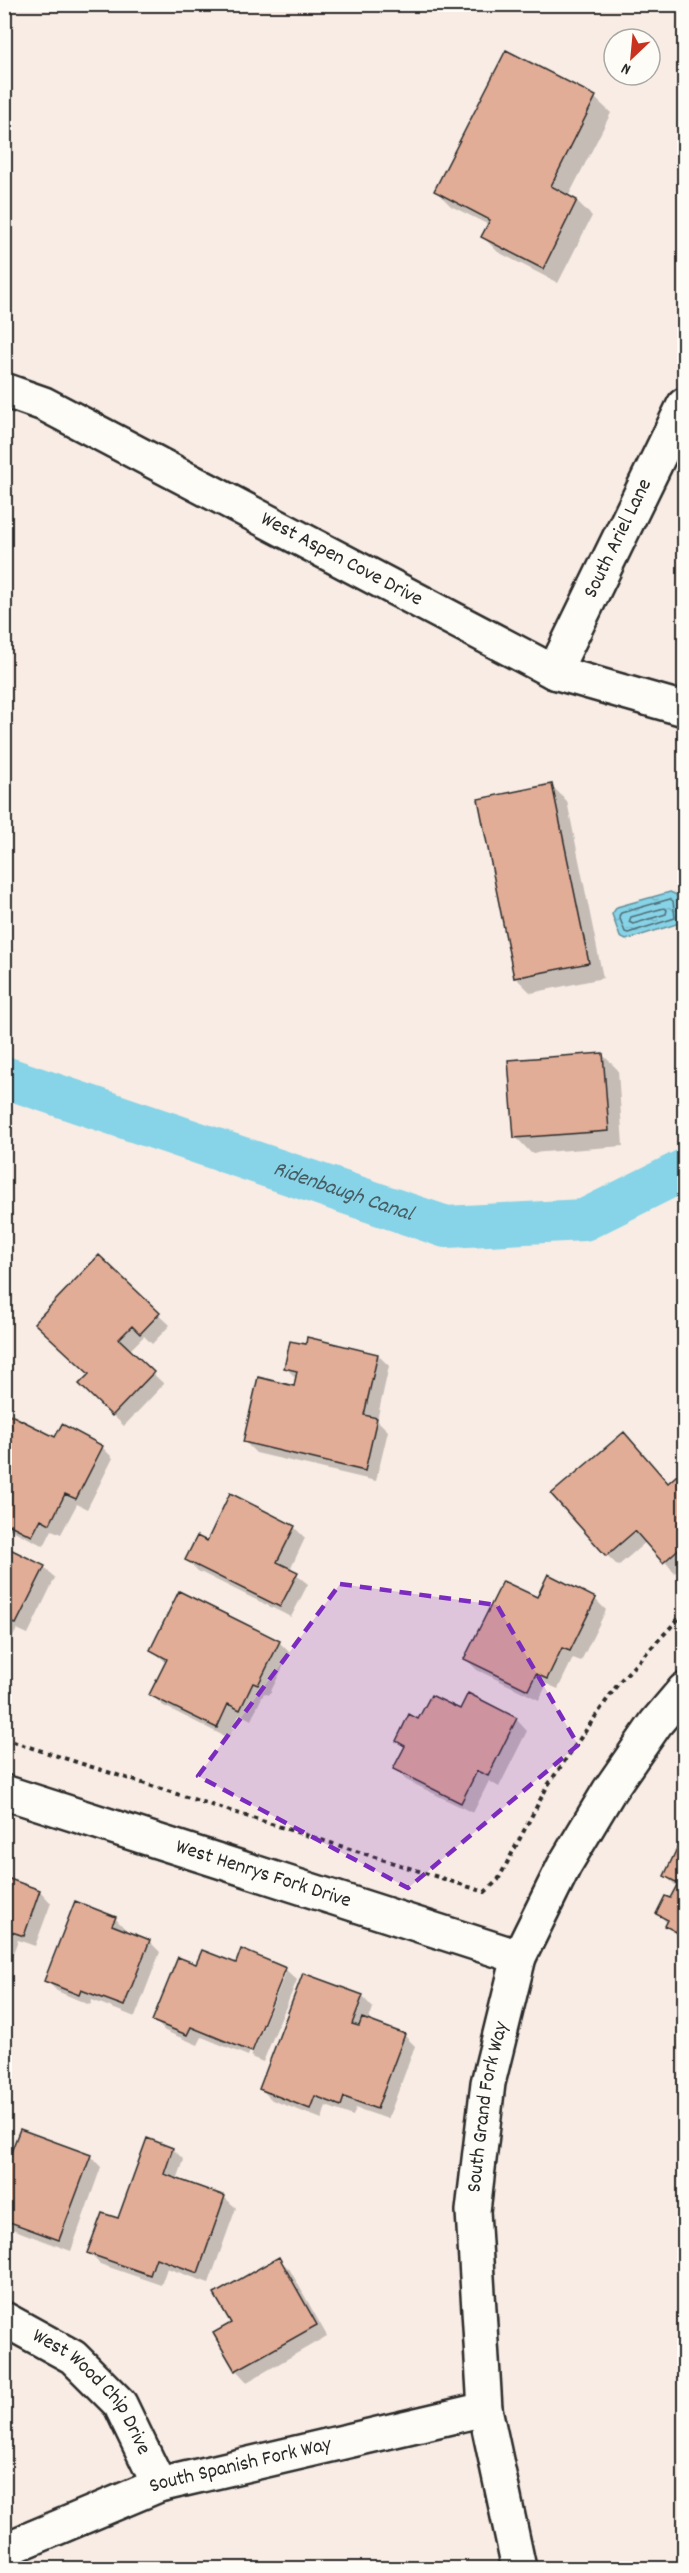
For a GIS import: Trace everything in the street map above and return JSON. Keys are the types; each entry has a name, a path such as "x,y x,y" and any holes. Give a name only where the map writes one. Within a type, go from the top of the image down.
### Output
{"street":[{"name":"West Aspen Cove Drive","path":"4,390 44,405 554,672 684,709"},
{"name":"South Ariel Lane","path":"554,672 684,405"},
{"name":"South Grand Fork Way","path":"519,2568 485,2409 473,2211 488,2083 519,1957 564,1866 609,1791 656,1723 684,1690"},
{"name":"West Henrys Fork Drive","path":"4,1792 519,1957"},
{"name":"West Wood Chip Drive","path":"4,2319 73,2357 120,2404 159,2485"},
{"name":"South Spanish Fork Way","path":"4,2550 159,2485 485,2409"}],"path":[{"path":"4,1739 485,1892 498,1880 548,1785 620,1681 684,1613"}],"highlighted area":[{"path":"340,1584 497,1605 578,1745 408,1888 198,1776"}],"water":[{"path":"670,892 677,895 683,917 680,923 626,940 620,937 612,914 617,907"}],"building":[{"path":"506,50 596,96 551,186 577,200 543,269 481,237 490,220 434,191"},
{"path":"552,784 589,963 514,978 478,799"},
{"path":"603,1053 609,1131 514,1138 508,1060"},
{"path":"99,1255 160,1313 140,1334 132,1326 119,1339 154,1372 112,1416 79,1384 89,1374 34,1323"},
{"path":"307,1337 378,1354 364,1415 377,1418 365,1471 243,1442 258,1377 294,1386 297,1371 284,1368 290,1341 306,1344"},
{"path":"5,1412 55,1437 62,1424 103,1446 76,1499 65,1494 50,1524 41,1519 32,1536 4,1522"},
{"path":"624,1432 668,1483 684,1469 684,1544 663,1563 635,1531 606,1556 551,1494"},
{"path":"230,1493 295,1526 277,1562 298,1572 280,1607 185,1560 197,1536 207,1541"},
{"path":"4,1546 45,1566 16,1624 4,1620"},
{"path":"548,1574 596,1598 570,1651 562,1648 547,1679 536,1674 528,1690 464,1659 503,1581 537,1597"},
{"path":"179,1591 280,1641 258,1685 253,1683 240,1710 228,1704 217,1728 149,1695 167,1659 150,1650"},
{"path":"468,1693 517,1718 488,1776 477,1771 461,1803 393,1769 405,1746 396,1741 409,1714 418,1719 431,1695 460,1709"},
{"path":"682,1838 684,1840 684,1936 665,1926 668,1920 656,1914 665,1896 670,1898 678,1883 664,1876"},
{"path":"4,1877 40,1890 24,1936 6,1930 4,1935"},
{"path":"75,1901 116,1917 112,1925 150,1940 124,2006 81,1990 79,1995 44,1981"},
{"path":"241,1949 286,1968 252,2052 191,2027 187,2035 152,2021 178,1957 196,1964 202,1950 236,1963"},
{"path":"303,1973 363,1995 352,2024 359,2026 362,2018 405,2034 377,2109 344,2097 341,2106 315,2096 310,2109 259,2089"},
{"path":"20,2129 91,2155 59,2240 4,2220 4,2170"},
{"path":"147,2138 173,2148 164,2174 225,2196 198,2273 156,2258 150,2275 87,2253 102,2213 118,2218"},
{"path":"279,2257 317,2325 235,2371 213,2333 231,2323 214,2294"}],"waterway":[{"name":"Ridenbaugh Canal","path":"4,1077 446,1227 584,1220 684,1170"}]}
